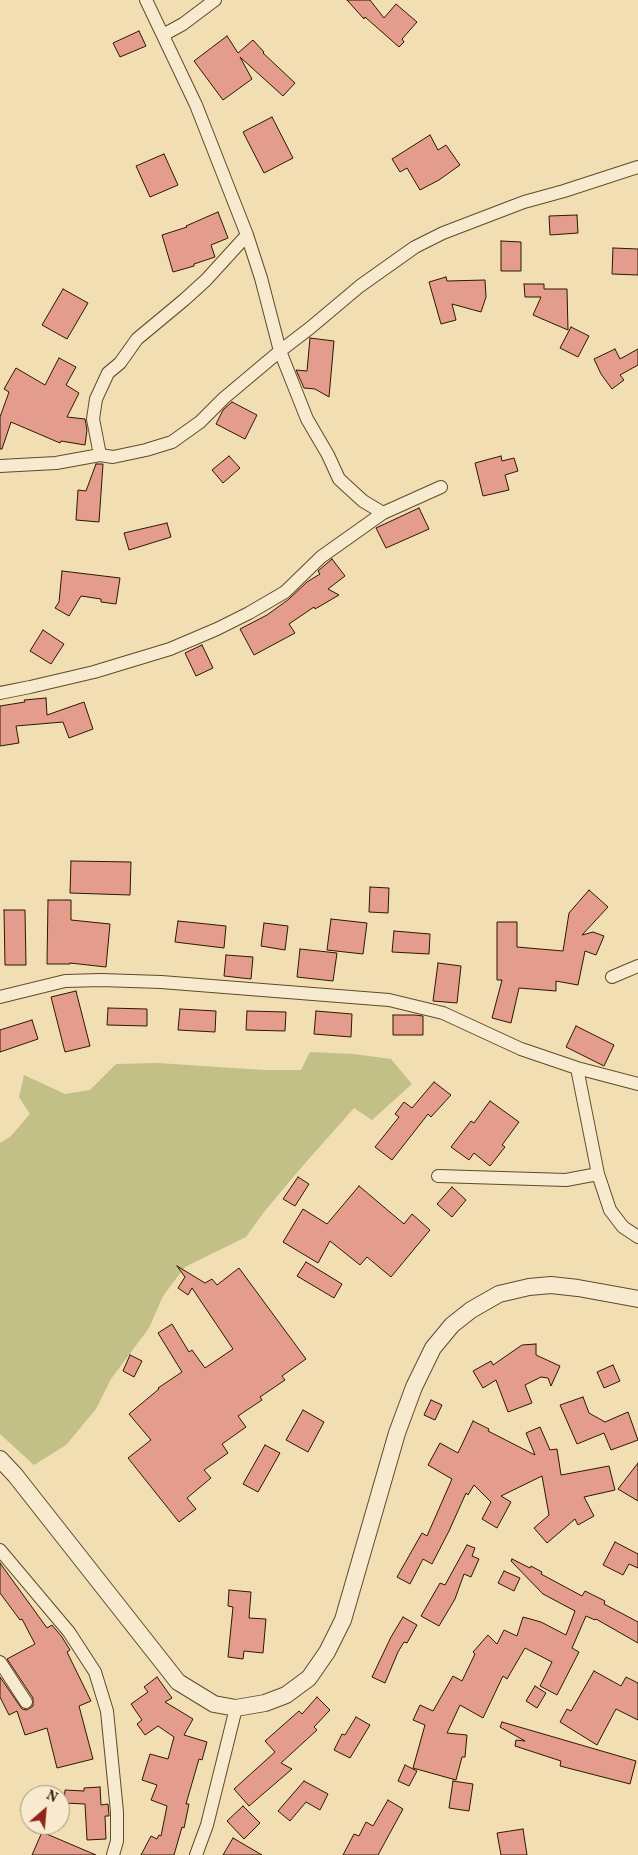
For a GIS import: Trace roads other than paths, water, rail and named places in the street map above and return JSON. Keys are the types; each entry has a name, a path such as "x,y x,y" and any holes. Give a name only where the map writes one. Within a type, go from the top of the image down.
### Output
{"street":[{"path":"146,0 196,105 247,235 261,278 280,351 304,413 328,455 339,479 362,501 384,513"},
{"path":"163,35 184,24 215,0"},
{"path":"0,466 56,463 100,455 113,457 172,442 200,422 224,398 360,286 415,247 443,233 524,202 638,167"},
{"path":"100,455 93,419 96,399 108,373 120,364 137,339 206,280 247,235"},
{"path":"0,692 94,672 170,649 217,629 285,592 321,557 384,513 441,487"},
{"path":"612,977 638,966"},
{"path":"0,997 65,981 101,980 162,982 389,1000 442,1013 522,1049 577,1068 638,1084"},
{"path":"577,1068 598,1174 610,1210 623,1227 638,1237"},
{"path":"438,1176 566,1180 598,1174"},
{"path":"0,1460 16,1475 178,1682 214,1704 236,1708 266,1702 286,1695 309,1678 327,1652 342,1620 397,1433 414,1387 433,1348 452,1325 471,1310 499,1294 529,1286 551,1285 578,1288 638,1299"},
{"path":"0,1550 68,1632 95,1672 107,1712 118,1812 117,1841 113,1855"},
{"path":"0,1662 26,1702"},
{"path":"196,1855 207,1825 236,1708"}]}
